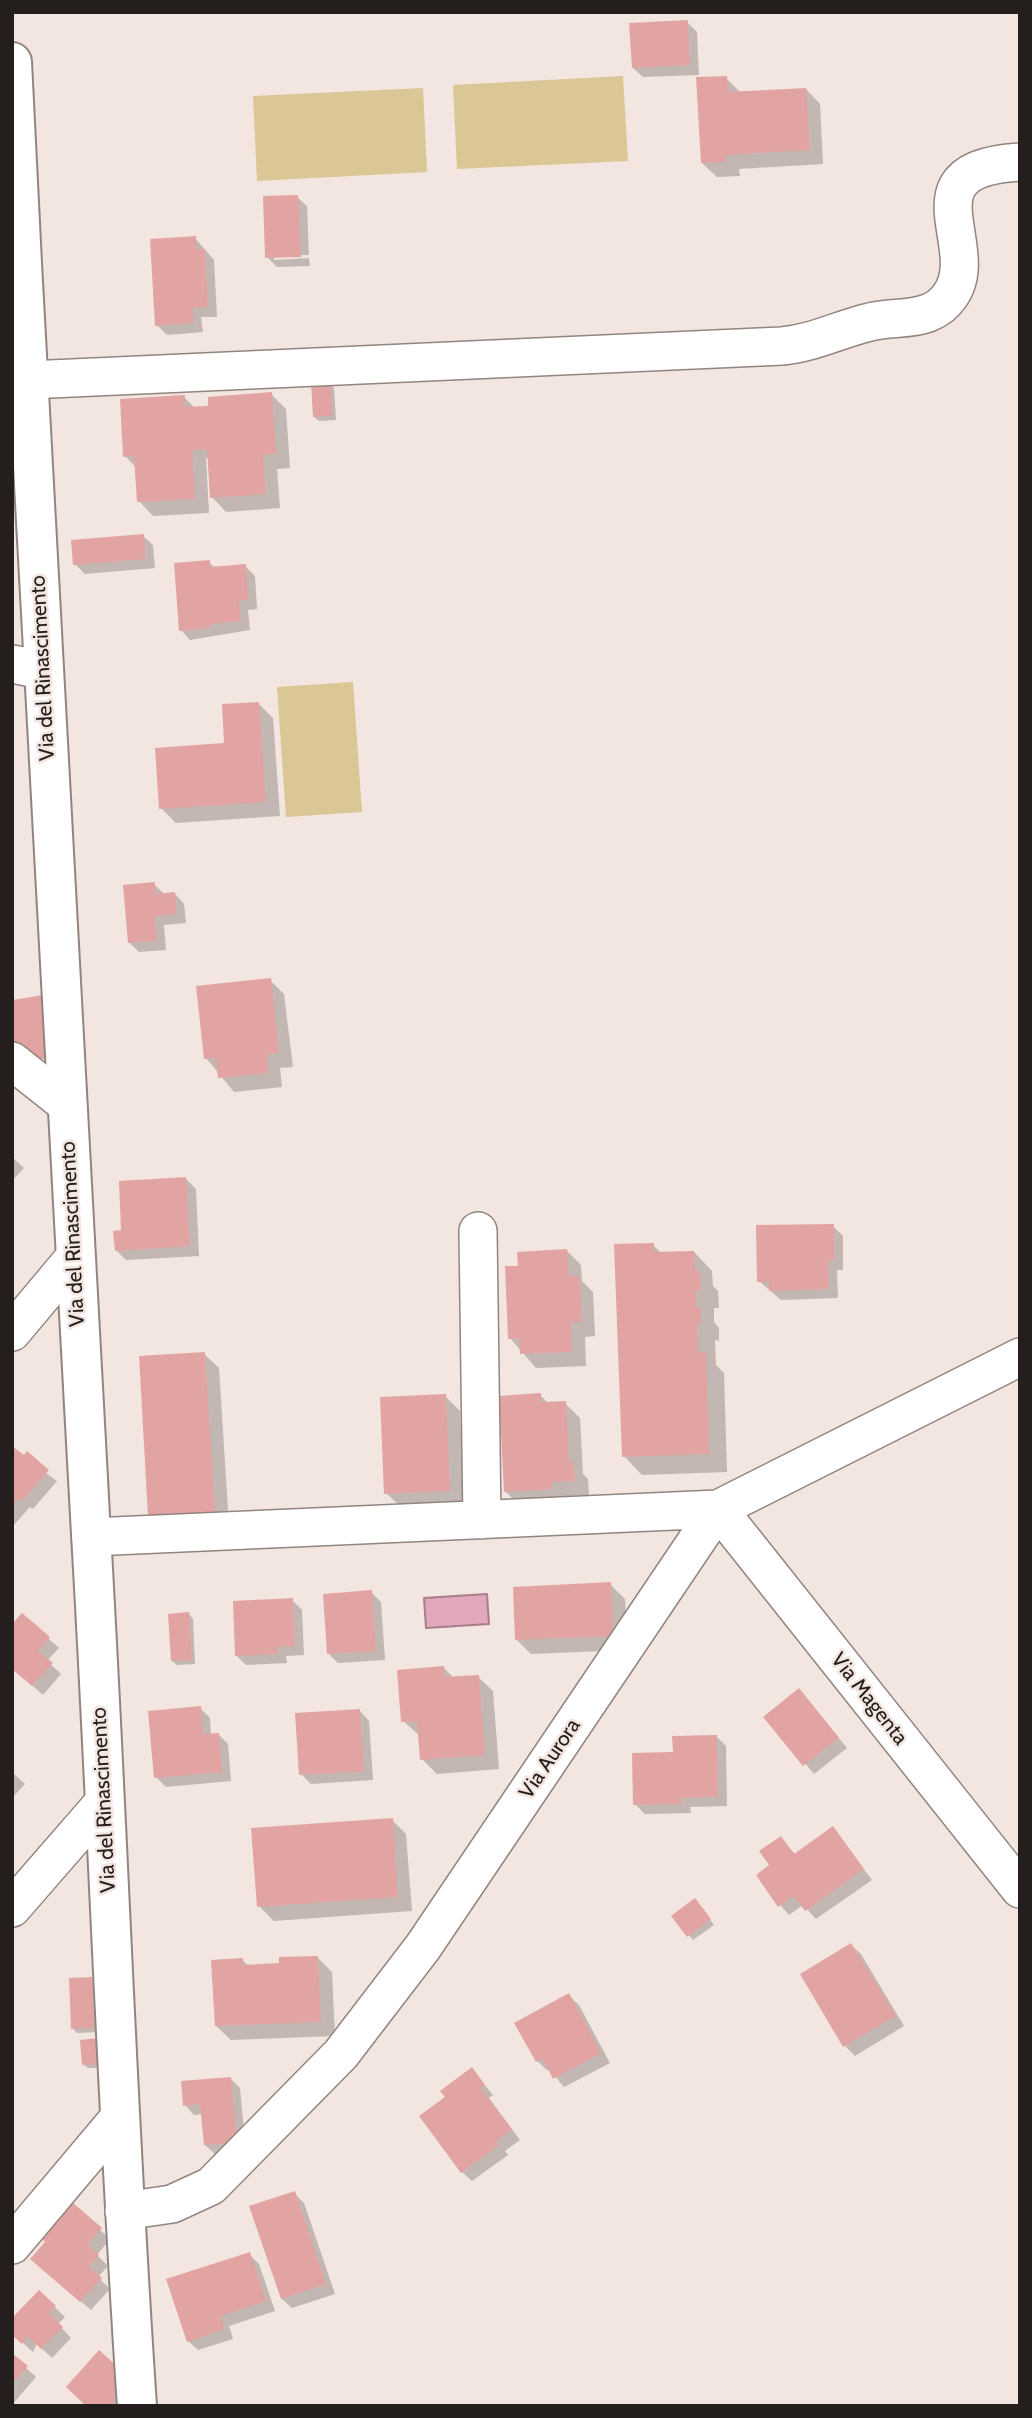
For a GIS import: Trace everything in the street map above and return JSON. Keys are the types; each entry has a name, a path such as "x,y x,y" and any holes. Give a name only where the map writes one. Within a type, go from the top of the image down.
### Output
{"street":[{"name":"Via del Rinascimento","path":"12,62 28,380 28,667 65,1104 92,1537 119,2118 137,2406"},
{"path":"28,380 768,346 815,341 873,321 922,315 942,305 950,296 957,279 954,206 959,185 970,172 981,167 1020,162"},
{"path":"12,1060 65,1104"},
{"path":"478,1231 482,1520"},
{"path":"12,1332 74,1258"},
{"name":"Via Aurora","path":"124,2211 172,2204 211,2186 341,2054 424,1947 718,1509 1020,1357"},
{"path":"92,1537 718,1509"},
{"name":"Via Magenta","path":"718,1509 1020,1889"},
{"path":"12,1908 105,1801"},
{"path":"12,2245 119,2118"}],"shaded area":[{"path":"623,76 628,161 457,169 453,85"},
{"path":"423,88 427,172 257,181 253,96"},
{"path":"353,682 362,812 286,817 277,687"},
{"path":"487,1594 489,1624 426,1628 424,1598"}],"building":[{"path":"688,20 690,65 632,68 629,23"},
{"path":"727,76 728,92 806,88 810,150 726,155 726,162 701,163 696,77"},
{"path":"298,195 301,257 265,258 263,196"},
{"path":"196,236 196,249 205,249 208,307 193,308 194,323 155,326 150,239"},
{"path":"331,382 332,416 313,417 311,383"},
{"path":"272,392 276,454 263,455 266,494 210,498 207,449 192,450 195,499 137,502 134,456 123,457 120,399 185,395 185,407 208,406 208,397"},
{"path":"144,534 146,559 73,565 71,540"},
{"path":"210,560 210,567 246,564 248,600 239,601 241,621 210,624 211,628 179,631 174,563"},
{"path":"259,702 266,802 159,809 155,748 224,743 222,704"},
{"path":"155,882 155,894 175,892 177,914 155,916 157,941 128,943 123,885"},
{"path":"271,978 279,1053 267,1054 268,1073 218,1078 216,1058 204,1059 196,986"},
{"path":"50,994 49,1058 20,1063 12,1058 12,1000"},
{"path":"186,1177 190,1246 115,1251 113,1231 121,1230 119,1181"},
{"path":"834,1224 834,1261 828,1261 829,1289 769,1291 769,1282 757,1282 756,1225"},
{"path":"654,1243 654,1252 694,1251 695,1271 700,1271 701,1290 696,1290 696,1307 701,1307 701,1323 697,1323 698,1353 706,1352 709,1454 622,1457 614,1244"},
{"path":"567,1249 569,1276 579,1276 582,1322 571,1323 572,1352 520,1354 519,1338 508,1339 505,1266 518,1266 517,1252"},
{"path":"205,1352 215,1512 148,1516 139,1356"},
{"path":"541,1393 541,1402 566,1401 569,1463 574,1462 575,1481 552,1482 552,1489 504,1492 499,1396"},
{"path":"446,1394 450,1491 384,1494 380,1397"},
{"path":"12,1446 24,1455 27,1451 49,1470 22,1501 19,1498 12,1506"},
{"path":"611,1582 613,1636 515,1640 513,1587"},
{"path":"372,1590 376,1651 327,1654 323,1594"},
{"path":"293,1598 295,1646 277,1647 278,1654 235,1656 233,1601"},
{"path":"189,1612 192,1660 171,1661 168,1614"},
{"path":"22,1613 50,1637 38,1651 53,1663 32,1686 12,1669 12,1624"},
{"path":"444,1666 445,1677 479,1675 485,1755 420,1760 417,1722 401,1722 397,1670"},
{"path":"799,1688 839,1738 803,1766 763,1717"},
{"path":"201,1706 203,1734 219,1733 222,1772 154,1778 148,1711"},
{"path":"360,1709 364,1771 299,1775 295,1713"},
{"path":"717,1735 718,1797 681,1798 682,1804 633,1805 632,1753 673,1752 672,1736"},
{"path":"393,1818 398,1897 257,1907 251,1828"},
{"path":"833,1826 864,1869 805,1911 794,1896 778,1907 756,1875 769,1865 759,1851 781,1836 794,1854"},
{"path":"695,1898 711,1919 687,1937 671,1916"},
{"path":"851,1943 896,2016 843,2047 800,1974"},
{"path":"318,1956 321,2022 215,2026 211,1960 243,1958 243,1965 279,1963 279,1957"},
{"path":"92,1977 94,2028 71,2029 69,1978"},
{"path":"569,1993 601,2053 553,2079 542,2058 536,2062 514,2023"},
{"path":"99,2038 101,2064 82,2065 80,2040"},
{"path":"472,2067 485,2085 480,2088 512,2129 496,2141 499,2145 461,2173 419,2116 445,2097 440,2091"},
{"path":"231,2077 237,2143 204,2145 200,2104 183,2106 181,2081"},
{"path":"295,2191 326,2284 281,2299 249,2206"},
{"path":"72,2202 102,2228 87,2245 99,2255 89,2267 102,2278 80,2302 30,2259 45,2242 41,2238"},
{"path":"250,2252 266,2301 221,2316 224,2329 187,2342 166,2279"},
{"path":"39,2290 56,2306 49,2313 63,2327 41,2349 27,2336 22,2344 12,2335 12,2318"},
{"path":"99,2350 118,2367 113,2406 86,2406 66,2387"},
{"path":"12,2353 28,2366 12,2384"}]}
